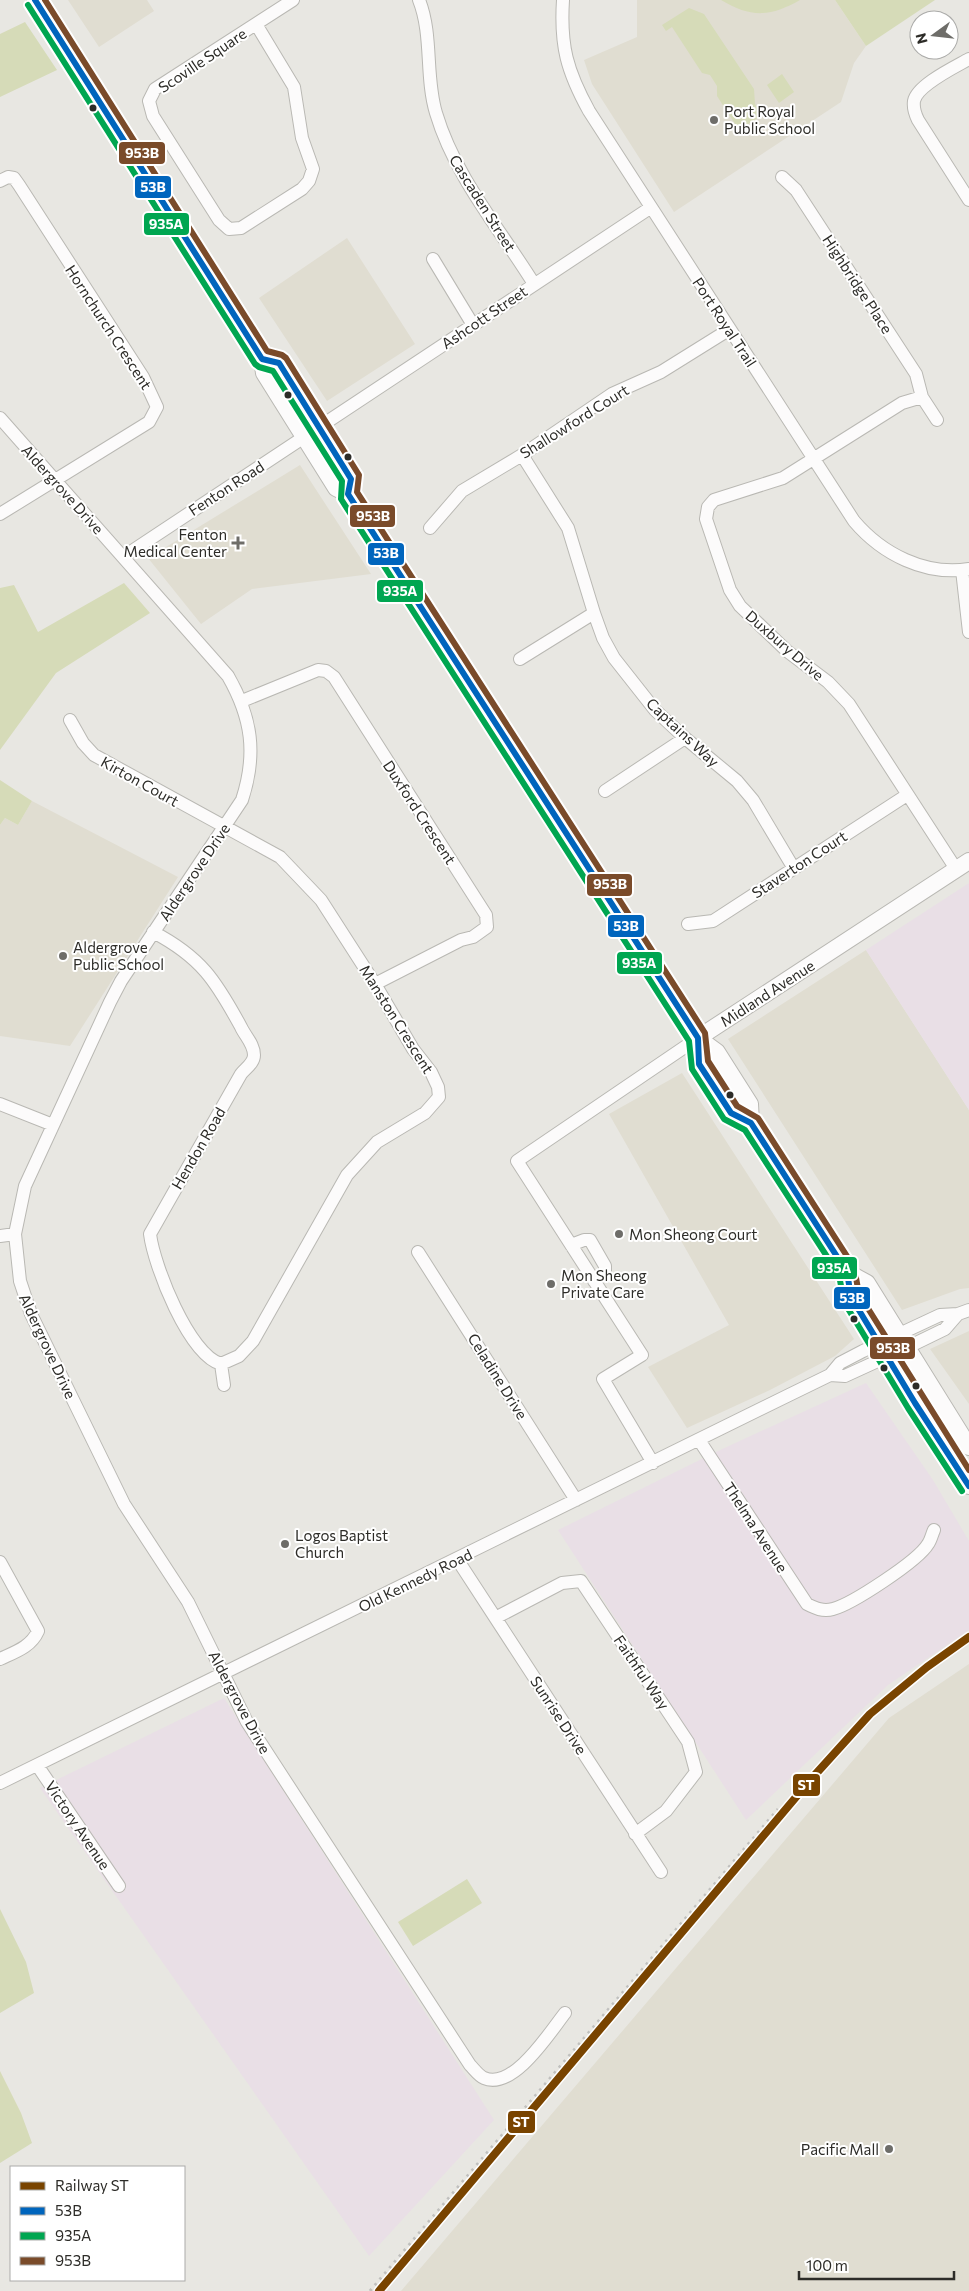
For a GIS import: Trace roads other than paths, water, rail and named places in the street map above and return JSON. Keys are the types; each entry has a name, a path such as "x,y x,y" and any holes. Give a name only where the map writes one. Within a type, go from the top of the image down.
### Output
{"main road":[{"path":"35,0 262,359 264,373 336,488 348,494 698,1038 699,1064 731,1113 750,1123 848,1272 852,1297 883,1350 969,1486"},
{"path":"262,359 279,363 351,479 348,494"},
{"name":"Midland Avenue","path":"698,1038 963,865"},
{"path":"848,1272 868,1283 969,1447"}],"street":[{"name":"Scoville Square","path":"256,24 294,87 302,138 313,169 309,181 302,189 241,228 229,228 219,220 153,116 149,101 155,89 293,0"},
{"name":"Cascaden Street","path":"419,0 435,110 443,135 456,165 534,284"},
{"name":"Port Royal Trail","path":"563,0 562,44 572,78 589,111 854,521 884,549 902,559 924,567 966,570"},
{"path":"969,58 922,88 914,100 914,111 918,120 969,200"},
{"name":"Hornchurch Crescent","path":"0,181 8,177 14,178 19,185 143,377 156,407 149,422 76,468 54,479"},
{"name":"Highbridge Place","path":"782,177 796,190 916,374 922,397 937,420"},
{"name":"Ashcott Street","path":"304,436 650,208"},
{"path":"433,259 473,325"},
{"name":"Shallowford Court","path":"430,528 462,491 522,455 612,394 661,372 730,329"},
{"path":"814,458 902,403 922,397"},
{"name":"Aldergrove Drive","path":"0,418 216,662 242,700 252,755 242,800 153,932 110,1002 25,1186 16,1234 20,1281 31,1314 124,1504 188,1602 247,1722 470,2065 483,2078 494,2080 514,2073 565,2014"},
{"name":"Fenton Road","path":"123,557 304,436"},
{"name":"Captains Way","path":"522,455 568,528 594,613 603,638 614,658 655,710 685,738 737,781 753,800 793,867"},
{"name":"Duxbury Drive","path":"814,458 783,478 720,497 708,507 706,519 730,590 740,606 787,651 841,695 855,713 907,795 963,865"},
{"path":"0,514 54,479"},
{"path":"966,570 969,632"},
{"path":"520,659 594,613"},
{"name":"Duxford Crescent","path":"242,700 318,670 326,671 334,677 486,915 486,928 481,932 375,984"},
{"name":"Kirton Court","path":"70,720 83,744 94,755 223,828"},
{"path":"605,791 685,738"},
{"name":"Staverton Court","path":"688,924 713,920 907,795"},
{"name":"Manston Crescent","path":"221,1364 239,1356 253,1341 347,1175 377,1142 426,1113 439,1097 438,1087 431,1072 413,1049 375,984 321,900 280,857 223,828"},
{"name":"Hendon Road","path":"153,932 182,950 206,970 248,1038 254,1055 252,1062 241,1074 150,1234 152,1248 175,1310 205,1356 221,1364"},
{"name":"Midland Avenue","path":"571,1245 517,1161 698,1038"},
{"path":"0,1104 53,1126"},
{"path":"0,1236 16,1234"},
{"path":"594,1281 605,1272 605,1266 590,1240 584,1240 571,1245 594,1281 642,1356 603,1379 653,1463"},
{"name":"Celadine Drive","path":"418,1252 576,1500"},
{"name":"Old Kennedy Road","path":"0,1783 830,1375 840,1363 883,1350 903,1341 945,1329 964,1312"},
{"path":"221,1364 224,1385"},
{"name":"Thelma Avenue","path":"699,1440 807,1604 818,1610 832,1610 860,1598 901,1568 928,1545 934,1530"},
{"name":"Sunrise Drive","path":"457,1559 660,1872"},
{"path":"0,1562 38,1631 35,1638 26,1647 0,1659"},
{"name":"Faithful Way","path":"497,1618 562,1583 581,1581 688,1742 696,1772 666,1811 634,1834"},
{"name":"Victory Avenue","path":"37,1765 119,1886"}],"railway":[{"path":"370,2291 778,1809"}],"rail line":[{"name":"ST","path":"379,2291 813,1777 870,1714 927,1667 969,1637"}],"place":[{"name":"Port Royal Public School","path":"714,120"},
{"name":"Fenton Medical Center","path":"238,543"},
{"name":"Aldergrove Public School","path":"63,956"},
{"name":"Mon Sheong Court","path":"619,1234"},
{"name":"Mon Sheong Private Care","path":"551,1284"},
{"name":"Logos Baptist Church","path":"285,1544"},
{"name":"Pacific Mall","path":"889,2149"}]}
